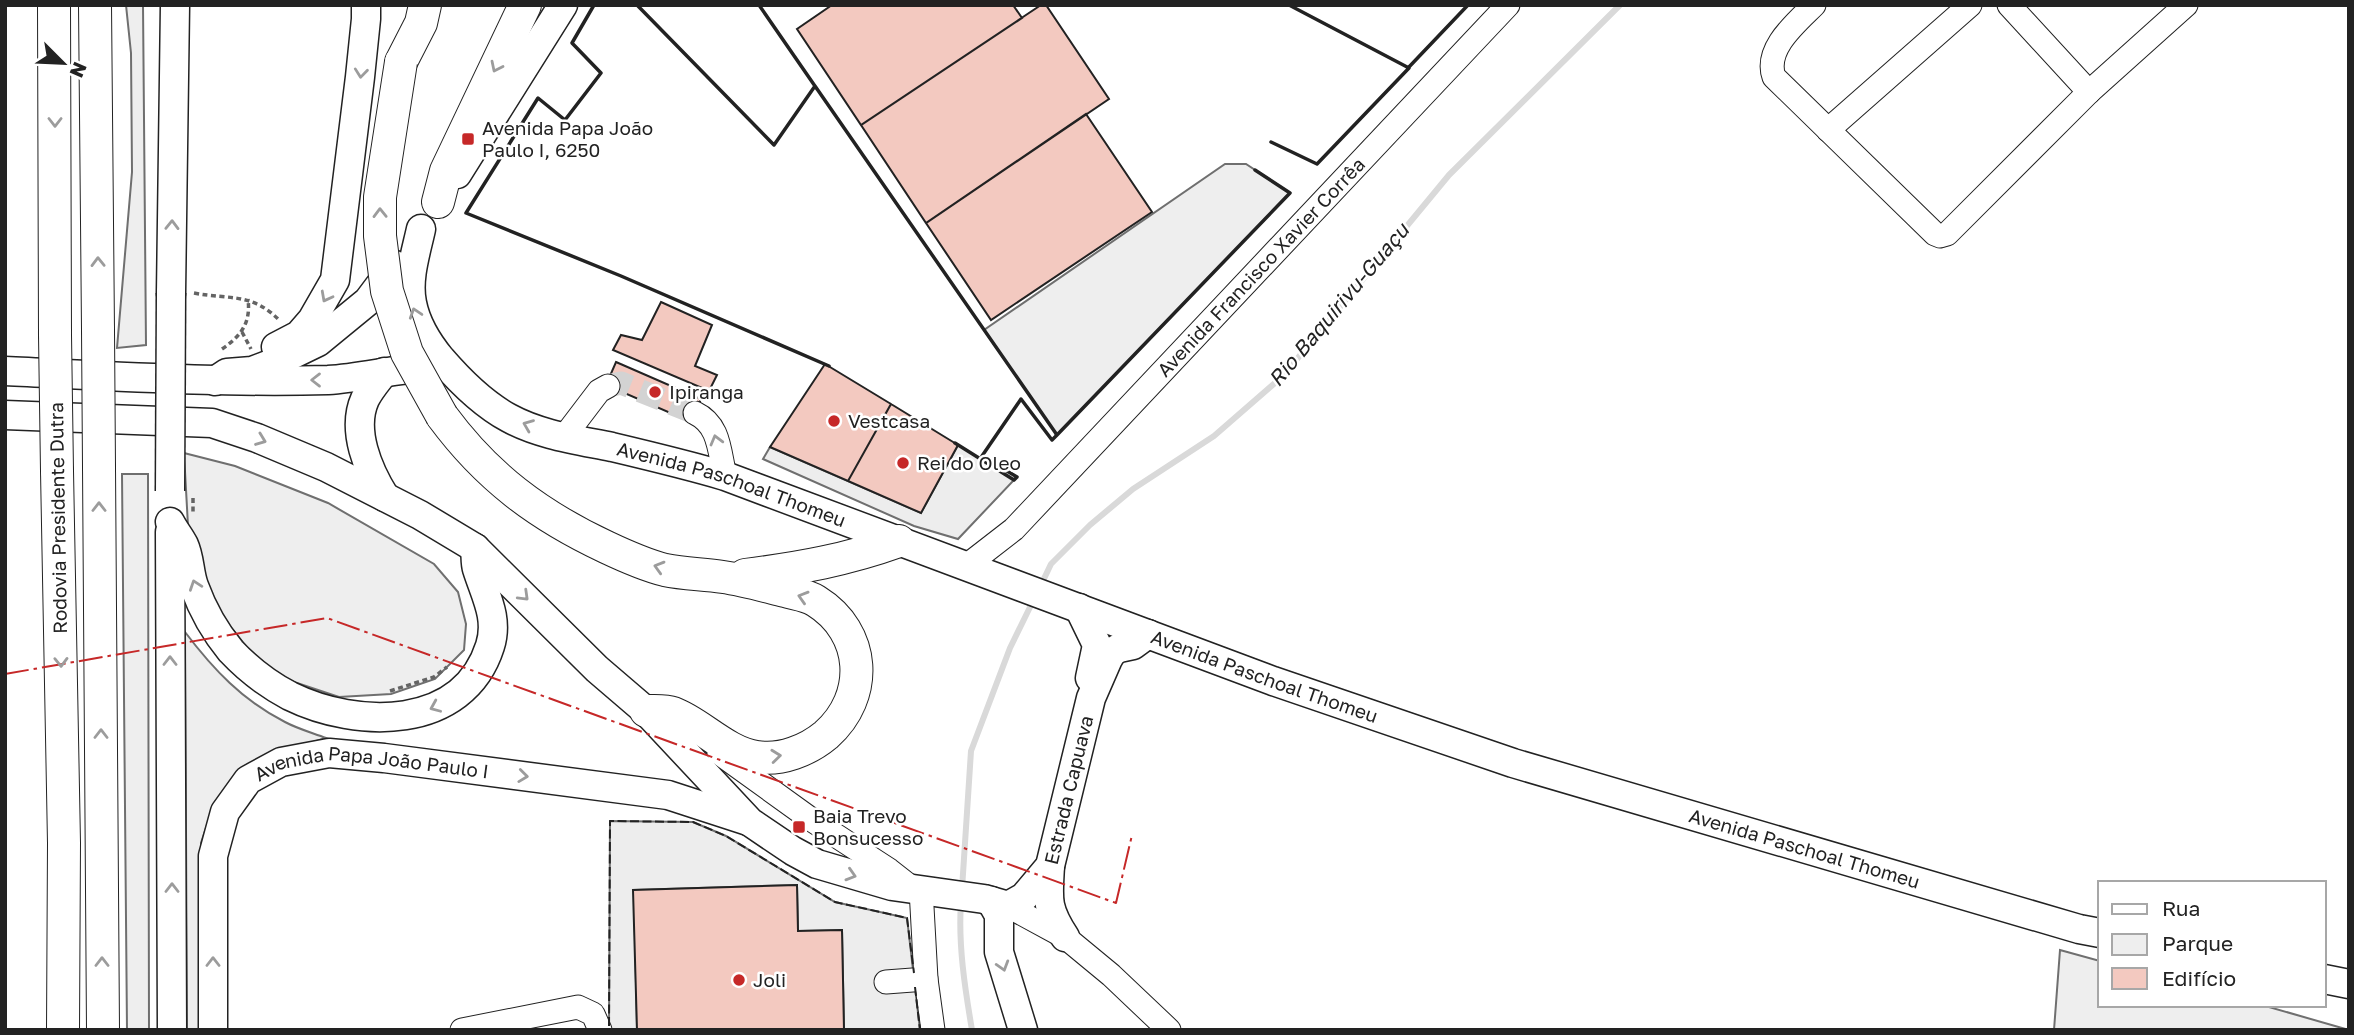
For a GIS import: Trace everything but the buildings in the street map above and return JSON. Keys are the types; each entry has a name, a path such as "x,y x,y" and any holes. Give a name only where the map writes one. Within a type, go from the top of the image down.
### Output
{"highway":[{"name":"Rodovia Presidente Dutra","path":"54,5 55,335 64,842 63,1030"},
{"name":"Rodovia Presidente Dutra","path":"95,5 103,1030"},
{"path":"405,5 401,62 380,197 382,250 387,291 407,353 442,416 461,442 490,473 520,498 555,521 628,557 665,570 727,577 813,599 837,617 854,647 857,676 852,699 838,724 812,746 781,757 756,757 730,747 672,713 646,711"},
{"path":"401,62 421,23 425,5"},
{"path":"438,202 446,172 525,5"},
{"path":"727,577 811,566 859,555 899,541"},
{"path":"41,1030 42,1005 63,946"}],"main road":[{"path":"172,1030 182,519 175,5"},
{"path":"215,367 227,373 299,335 312,320 335,281 366,5"},
{"path":"252,360 281,360 318,342 368,301 421,229 563,5"},
{"path":"421,229 411,276 412,303 420,328 451,370"},
{"path":"5,371 215,367 331,380 423,368 451,370"},
{"name":"Avenida Paschoal Thomeu","path":"451,370 482,400 510,418 543,431 725,476 1272,681 1513,763 2098,933"},
{"path":"384,372 365,399 360,418 366,458 373,479 385,497"},
{"path":"5,415 212,423 307,459 385,497 475,548 597,669 646,711 750,822 817,864 892,886 994,902 999,915 999,952 1023,1030"},
{"path":"182,519 194,587 214,626 232,651 262,679 290,696 322,708 383,718 417,715 445,703 466,688 484,662 491,644 493,624 489,599 477,569 475,548"},
{"name":"Estrada Capuava","path":"1073,606 1097,645 1089,682 1091,698"},
{"name":"Estrada Capuava","path":"994,902 1024,897 1050,866 1091,698 1112,652 1133,645 1148,634"},
{"name":"Avenida Papa João Paulo I","path":"213,1030 213,856 225,812 248,780 281,762 328,753 384,758 668,795 750,822"},
{"path":"1050,866 1048,896 1051,915 1065,937"},
{"path":"2326,979 2349,984"}],"street":[{"name":"Avenida Francisco Xavier Corrêa","path":"965,567 1014,529 1508,5"},
{"path":"1814,5 1790,28 1774,55 1770,67 1778,83 1940,236 1947,234 2089,92 2186,5"},
{"path":"1828,130 1970,5"},
{"path":"2009,5 2089,92"},
{"path":"564,437 599,391 608,386"},
{"path":"695,413 712,425 725,476"},
{"name":"Avenida Francisco Xavier Corrêa","path":"1008,583 1003,554 1014,529"},
{"path":"646,711 727,757 812,820 889,870 926,890 926,979 933,1030"},
{"path":"994,902 1065,937 1111,975 1169,1030"},
{"path":"886,982 926,979"},
{"path":"462,1030 578,1007 593,1014 600,1030"}],"path":[{"path":"181,293 248,299 270,311 287,329"},
{"path":"215,367 248,323 248,299"},
{"path":"242,332 252,360"},
{"path":"181,490 182,519"},
{"path":"382,692 427,680 451,665"}],"green space":[{"path":"126,5 143,5 146,345 117,348 132,172 131,53"},
{"path":"1225,164 1246,164 1290,193 1057,435 984,330"},
{"path":"184,453 235,466 328,503 434,564 458,592 466,624 464,650 435,679 391,694 339,697 282,678 249,650 220,614 200,571 188,526"},
{"path":"122,474 148,474 149,1030 127,1030"},
{"path":"185,632 218,671 242,694 270,714 326,738 287,750 214,804 201,843 201,1030 187,1030"},
{"path":"2060,950 2098,960 2098,1007 2269,1007 2349,1030 2054,1030"}],"shaded area":[{"path":"958,445 1014,480 958,539 914,526 763,459 770,447 921,513"},
{"path":"610,821 693,822 726,836 835,902 907,918 920,1030 844,1030 842,930 798,931 797,885 634,890 637,1030 609,1030"}],"waterway":[{"name":"Rio Baquirivu-Guaçu","path":"1041,585 1051,564 1090,525 1133,489 1214,436 1283,376 1449,175 1620,5"},
{"name":"Rio Baquirivu-Guaçu","path":"962,889 971,751 1010,648 1033,601"},
{"name":"Rio Baquirivu-Guaçu","path":"961,903 961,950 972,1030"}],"tunnel":[{"path":"608,386 621,383 695,413"}],"fence":[{"path":"609,1026 610,821 693,822 726,836 835,902 907,918 914,973"},
{"path":"915,987 920,1030"}],"wall":[{"path":"594,5 572,43 601,73 565,120 538,98 466,213 621,276 829,366"},
{"path":"637,5 774,145 815,86 1057,435 1052,440 1021,399 982,456 1017,477 1014,480 955,443"},
{"path":"759,5 817,89"},
{"path":"1271,142 1317,164 1409,68 1289,5"},
{"path":"1408,68 1468,5"},
{"path":"1056,434 1290,193 1255,170"}],"power":[{"path":"5,674 327,618 1116,903 1132,835"}],"place":[{"name":"Avenida Papa João Paulo I, 6250","path":"468,139"},
{"name":"Ipiranga","path":"655,392"},
{"name":"Vestcasa","path":"834,421"},
{"name":"Rei do Oleo","path":"903,463"},
{"name":"Baia Trevo Bonsucesso","path":"799,827"},
{"name":"Joli","path":"739,980"}]}
